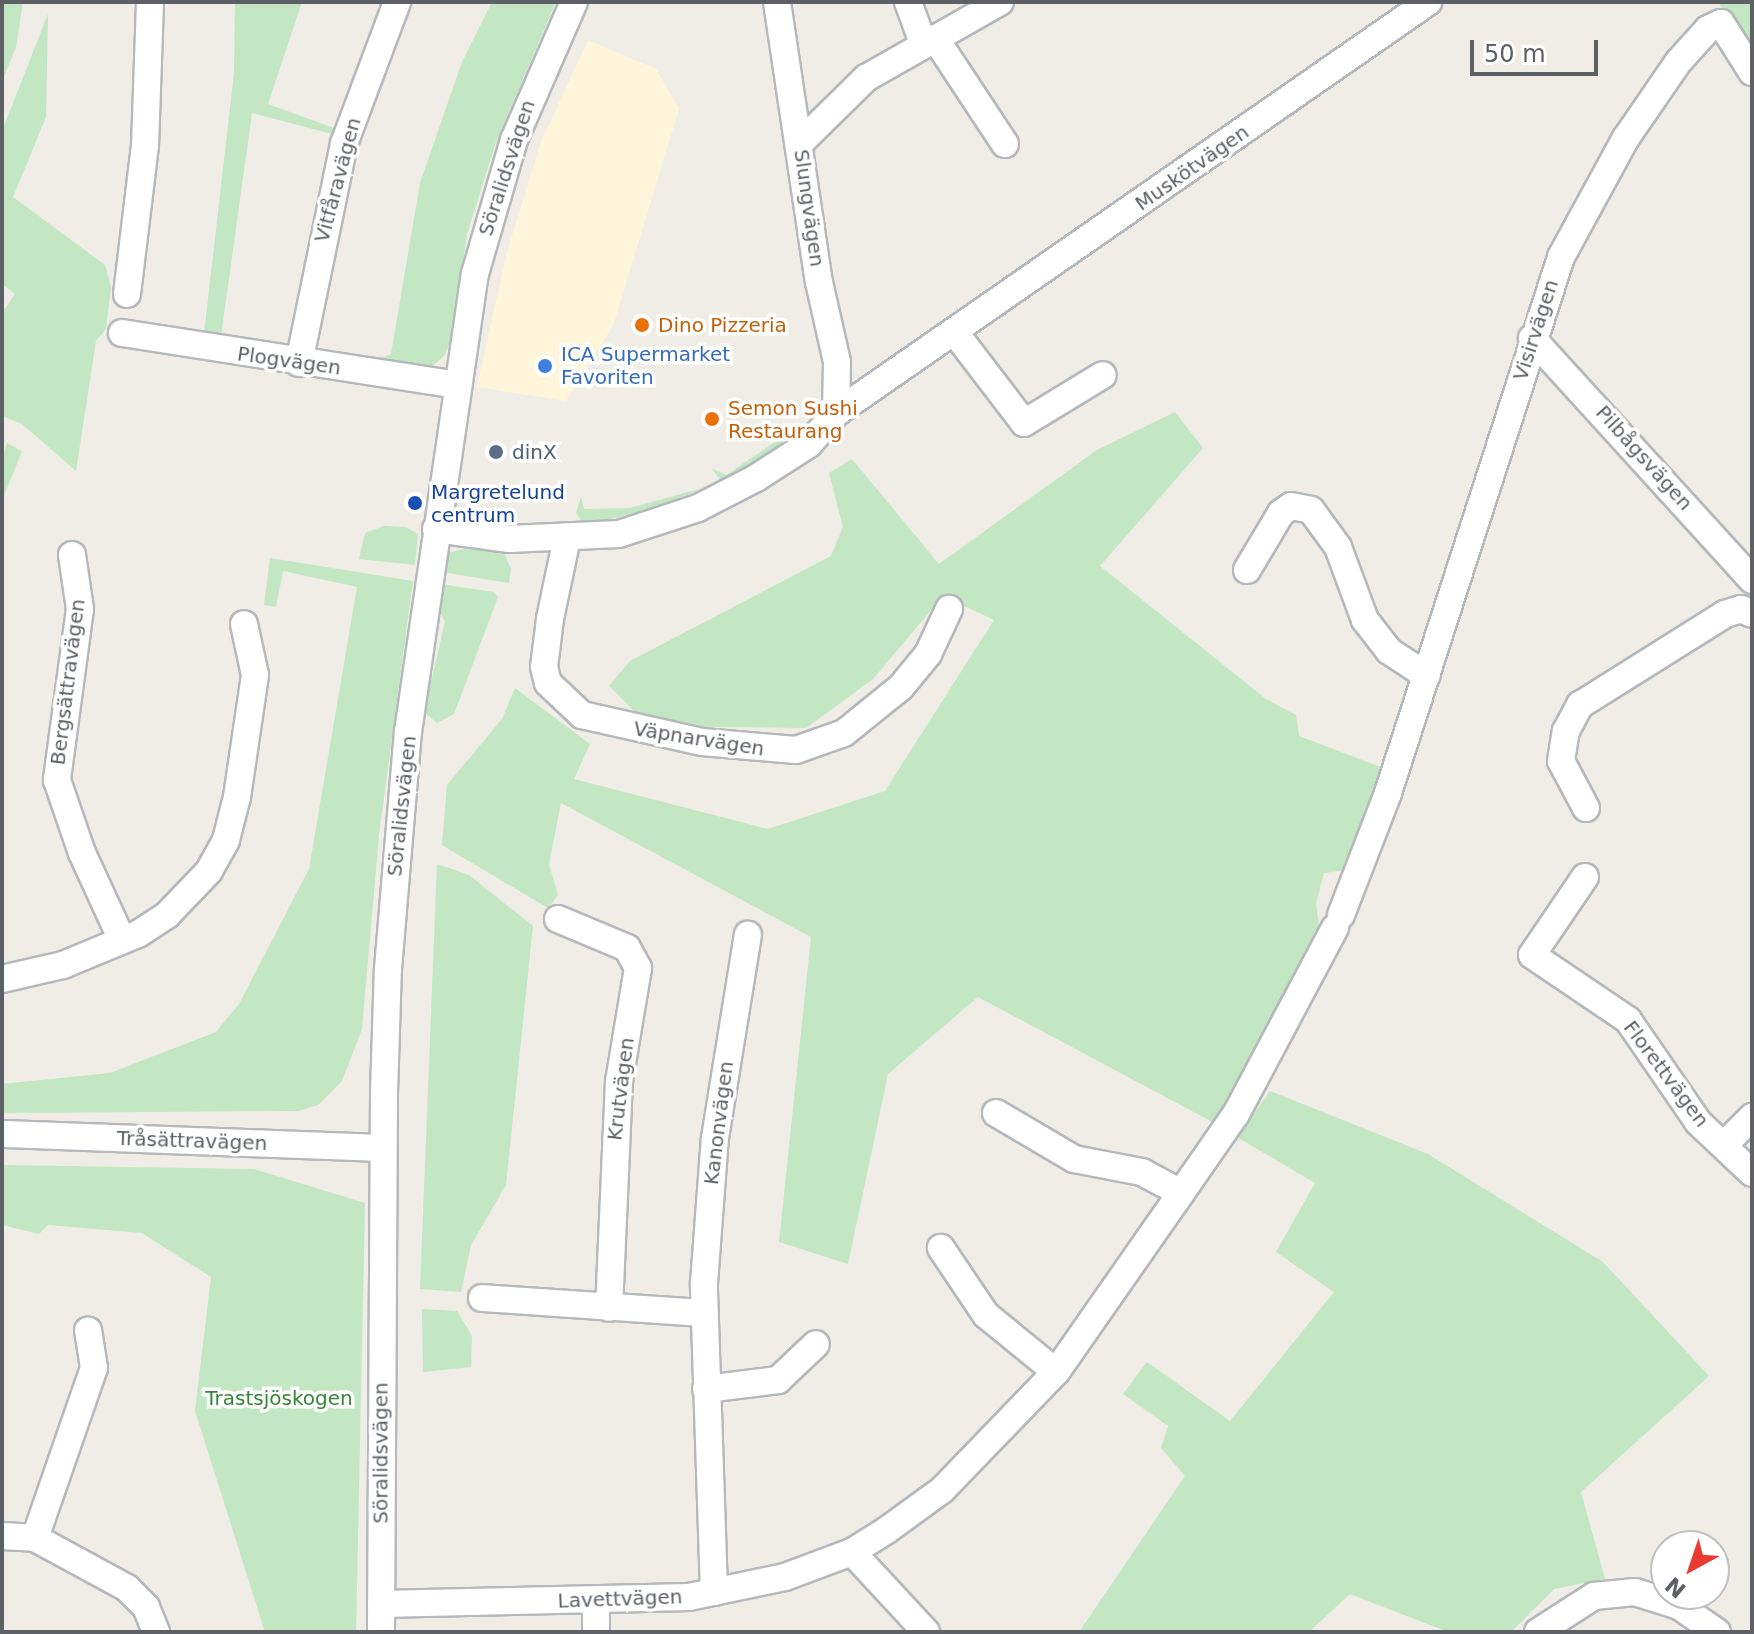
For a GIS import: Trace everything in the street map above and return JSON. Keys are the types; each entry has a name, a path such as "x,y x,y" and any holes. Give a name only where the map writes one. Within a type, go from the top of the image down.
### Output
{"street":[{"path":"127,294 145,146 150,2"},
{"name":"Vitfåravägen","path":"299,363 337,170 397,2"},
{"name":"Söralidsvägen","path":"381,1632 383,1148 398,828 436,529 475,274 500,185 530,97 574,2"},
{"name":"Slungvägen","path":"777,2 819,282 837,362 836,413"},
{"path":"908,2 929,40 1005,144"},
{"path":"800,143 866,78 1000,2"},
{"name":"Muskötvägen","path":"436,529 509,539 619,534 698,508 801,451 836,413 956,334 1428,2"},
{"name":"Visirvägen","path":"1181,1193 1236,1114 1338,921 1427,676 1532,338 1561,257 1626,138 1679,61 1721,23 1752,72"},
{"name":"Plogvägen","path":"122,333 299,363 457,385"},
{"path":"956,334 1024,423 1103,375"},
{"name":"Pilbågsvägen","path":"1532,338 1752,580"},
{"path":"1247,570 1281,513 1291,506 1311,510 1338,547 1365,620 1389,651 1427,676"},
{"name":"Väpnarvägen","path":"567,538 547,643 548,683 582,715 702,742 796,750 844,733 901,687 928,654 949,609"},
{"name":"Bergsättravägen","path":"72,555 80,609 57,780 82,853 122,940"},
{"path":"1586,808 1561,761 1566,731 1580,705 1725,614 1741,609 1752,614"},
{"path":"2,979 63,965 153,925 183,901 209,871 226,840 255,675 244,624"},
{"name":"Florettvägen","path":"1585,877 1532,955 1612,1004 1698,1122 1726,1143 1752,1173"},
{"name":"Krutvägen","path":"558,919 616,942 638,968 619,1081 609,1308"},
{"name":"Kanonvägen","path":"714,1592 704,1313 715,1138 748,935"},
{"path":"996,1113 1074,1159 1142,1172 1181,1193"},
{"path":"1726,1143 1752,1117"},
{"name":"Tråsättravägen","path":"2,1134 383,1148"},
{"name":"Lavettvägen","path":"381,1604 596,1601 714,1592 785,1577 852,1552 942,1490 1056,1372 1181,1193"},
{"path":"941,1248 986,1315 1056,1372"},
{"path":"482,1298 704,1313"},
{"path":"35,1538 94,1368 88,1330"},
{"path":"706,1389 778,1380 816,1344"},
{"path":"2,1536 35,1538 127,1588 146,1607 156,1632"},
{"path":"852,1552 926,1632"},
{"path":"1538,1632 1594,1596 1635,1592 1679,1606 1717,1632"},
{"path":"596,1601 596,1632"}],"shaded area":[{"path":"588,40 656,69 679,109 613,326 566,401 477,387 507,252 541,142"}],"green space":[{"path":"2,2 23,2 16,47 2,82"},
{"path":"235,2 302,2 268,104 334,128 332,134 252,113 221,336 204,334 234,73"},
{"path":"492,2 556,2 496,142 467,234 453,336 444,356 426,372 376,360 391,354 420,183 462,62"},
{"path":"1718,2 1752,2 1752,54"},
{"path":"48,14 46,117 13,197 105,265 111,287 106,329 96,341 76,471 22,424 2,416 2,313 15,294 2,284 2,131"},
{"path":"1175,412 1203,448 1100,566 1266,699 1296,715 1299,736 1386,769 1354,869 1324,873 1316,903 1321,941 1218,1125 978,997 888,1074 848,1264 779,1242 811,937 561,803 549,864 558,895 548,908 442,845 447,785 502,719 515,688 590,744 574,779 768,829 885,791 994,620 943,596 873,679 806,728 706,727 641,718 609,686 630,661 831,556 843,527 829,473 852,459 939,564 1097,450"},
{"path":"803,431 806,434 723,483 711,468 726,475 790,432"},
{"path":"7,443 22,451 2,501 2,459"},
{"path":"703,488 656,508 598,522 581,520 576,513 581,497 584,509 630,508"},
{"path":"384,526 406,527 418,534 415,565 359,559 365,533"},
{"path":"474,546 505,555 511,569 509,583 442,572 449,553"},
{"path":"270,558 413,581 379,835 362,1029 342,1081 318,1105 298,1111 2,1113 2,1084 110,1073 216,1032 239,1004 309,869 357,587 283,571 276,607 264,605"},
{"path":"440,584 494,592 498,597 454,714 437,723 424,712 445,622 439,610"},
{"path":"437,864 469,875 533,926 506,1185 471,1245 461,1292 420,1289"},
{"path":"1270,1091 1428,1154 1603,1262 1709,1376 1581,1492 1605,1579 1554,1589 1511,1632 1448,1632 1350,1594 1309,1632 1079,1632 1185,1476 1161,1448 1168,1426 1123,1394 1147,1362 1230,1421 1334,1292 1276,1252 1315,1183 1237,1137"},
{"name":"Trastsjöskogen","path":"2,1165 254,1169 365,1203 356,1632 265,1632 195,1411 211,1277 142,1233 48,1225 39,1234 2,1225"},
{"path":"422,1309 457,1311 472,1336 471,1367 423,1372"}],"place":[{"name":"Dino Pizzeria","path":"642,325"},
{"name":"ICA Supermarket Favoriten","path":"545,366"},
{"name":"Semon Sushi Restaurang","path":"712,419"},
{"name":"dinX","path":"496,452"},
{"name":"Margretelund centrum","path":"415,503"}]}
